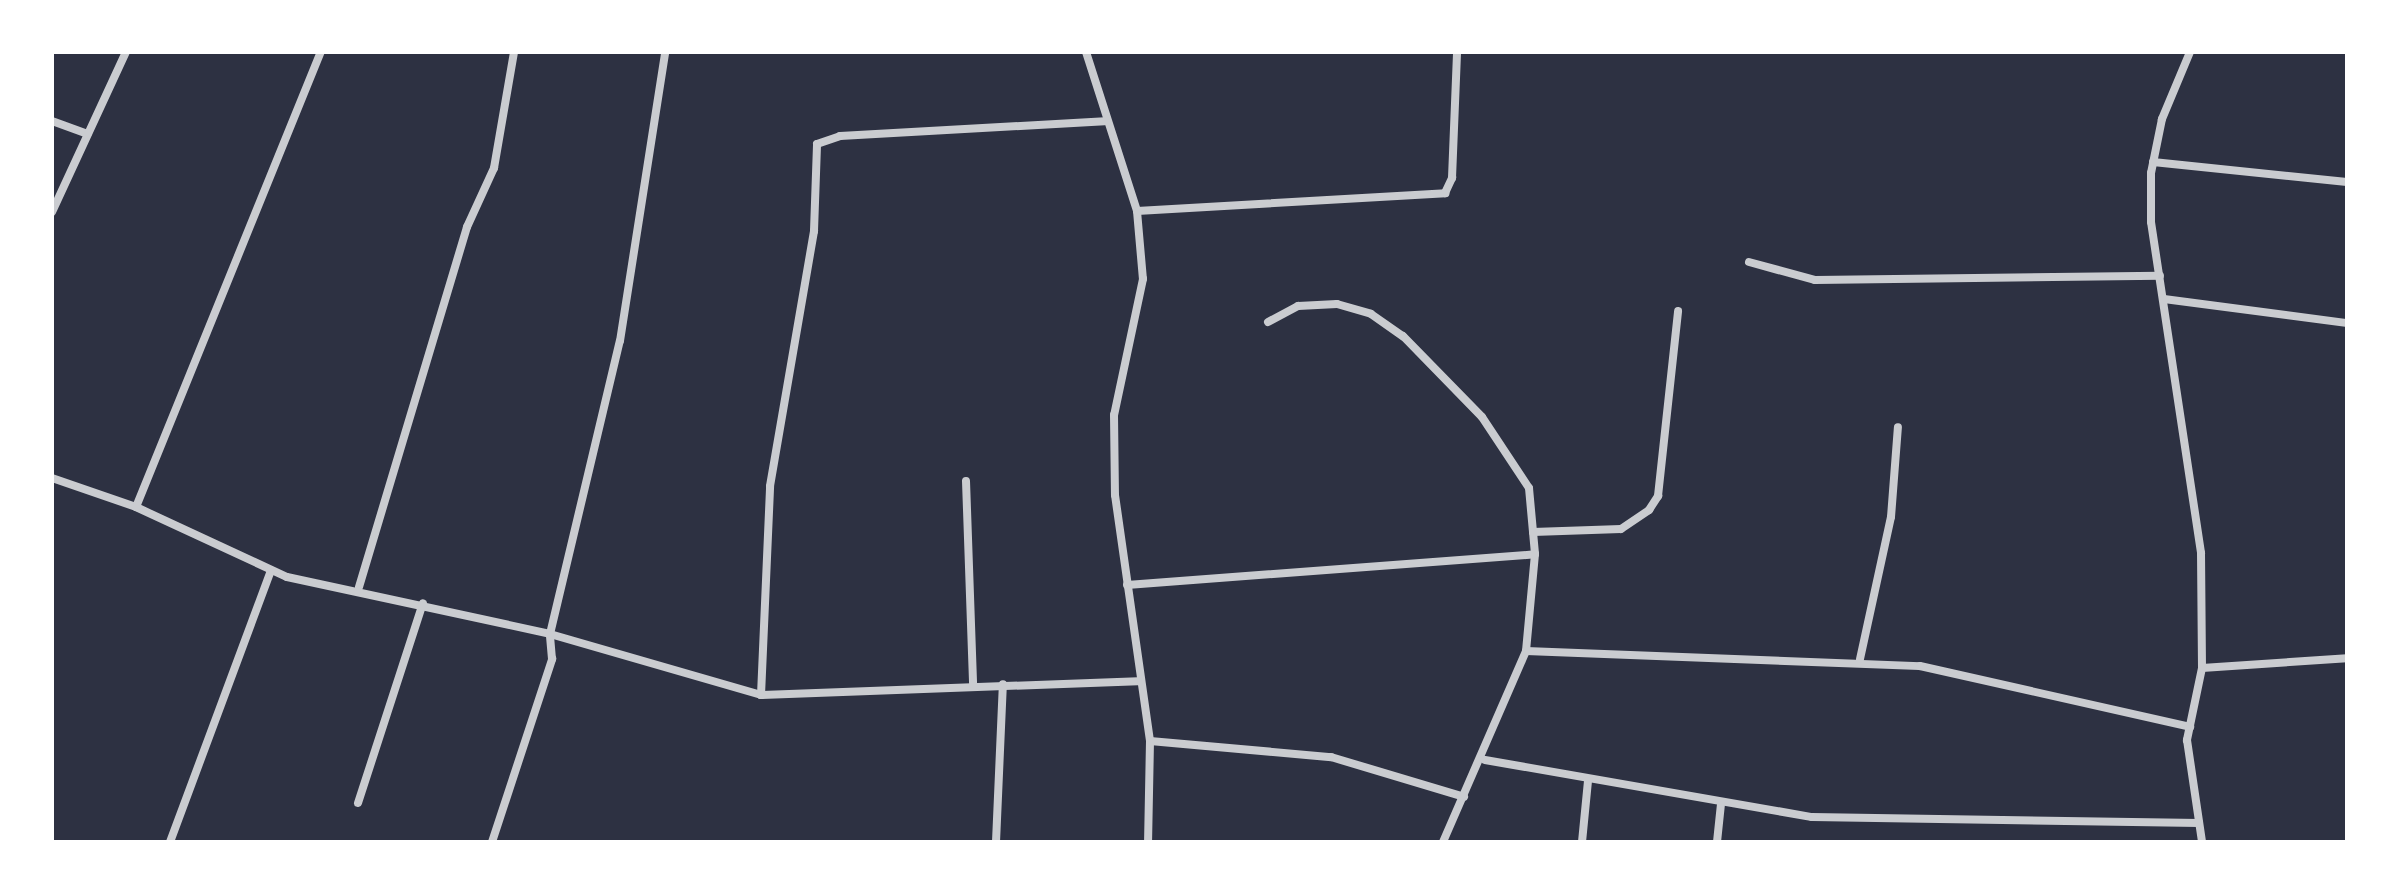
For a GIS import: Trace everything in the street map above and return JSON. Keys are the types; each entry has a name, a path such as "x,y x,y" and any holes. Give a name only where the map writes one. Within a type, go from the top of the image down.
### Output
{"street":[{"path":"52,212 126,52"},
{"path":"136,507 321,52"},
{"path":"359,587 467,227 494,168 514,52"},
{"path":"492,842 552,659 550,634 620,341 665,52"},
{"path":"1086,52 1105,121 1137,211 1143,279 1114,415 1127,585 1138,681 1150,741 1148,842"},
{"path":"1137,211 1445,193 1452,178 1457,52"},
{"path":"2190,52 2153,162 2160,276 2201,553 2202,668 2190,727 2202,842"},
{"path":"52,121 88,134"},
{"path":"761,695 770,486 814,231 817,144 840,136 1105,121"},
{"path":"2153,162 2347,182"},
{"path":"1749,262 1815,280 2160,276"},
{"path":"2164,299 2347,323"},
{"path":"1268,322 1298,306 1337,304 1371,314 1403,336 1512,455 1529,488 1535,554 1526,651 1485,760 1443,842"},
{"path":"1533,532 1621,529 1649,510 1658,496 1678,311"},
{"path":"1860,659 1891,517 1898,427"},
{"path":"52,480 136,507 271,570 359,587 550,634 761,695 973,684 1138,681"},
{"path":"966,481 973,684"},
{"path":"1127,585 1535,554"},
{"path":"170,842 271,570"},
{"path":"358,803 423,603"},
{"path":"1526,651 1860,659 2032,686 2190,727"},
{"path":"2202,668 2347,658"},
{"path":"996,842 1003,684"},
{"path":"1150,741 1331,757 1464,797"},
{"path":"1485,760 1721,805 1812,817 2037,826 2199,823"},
{"path":"1582,842 1588,781"},
{"path":"1717,842 1721,805"}]}
